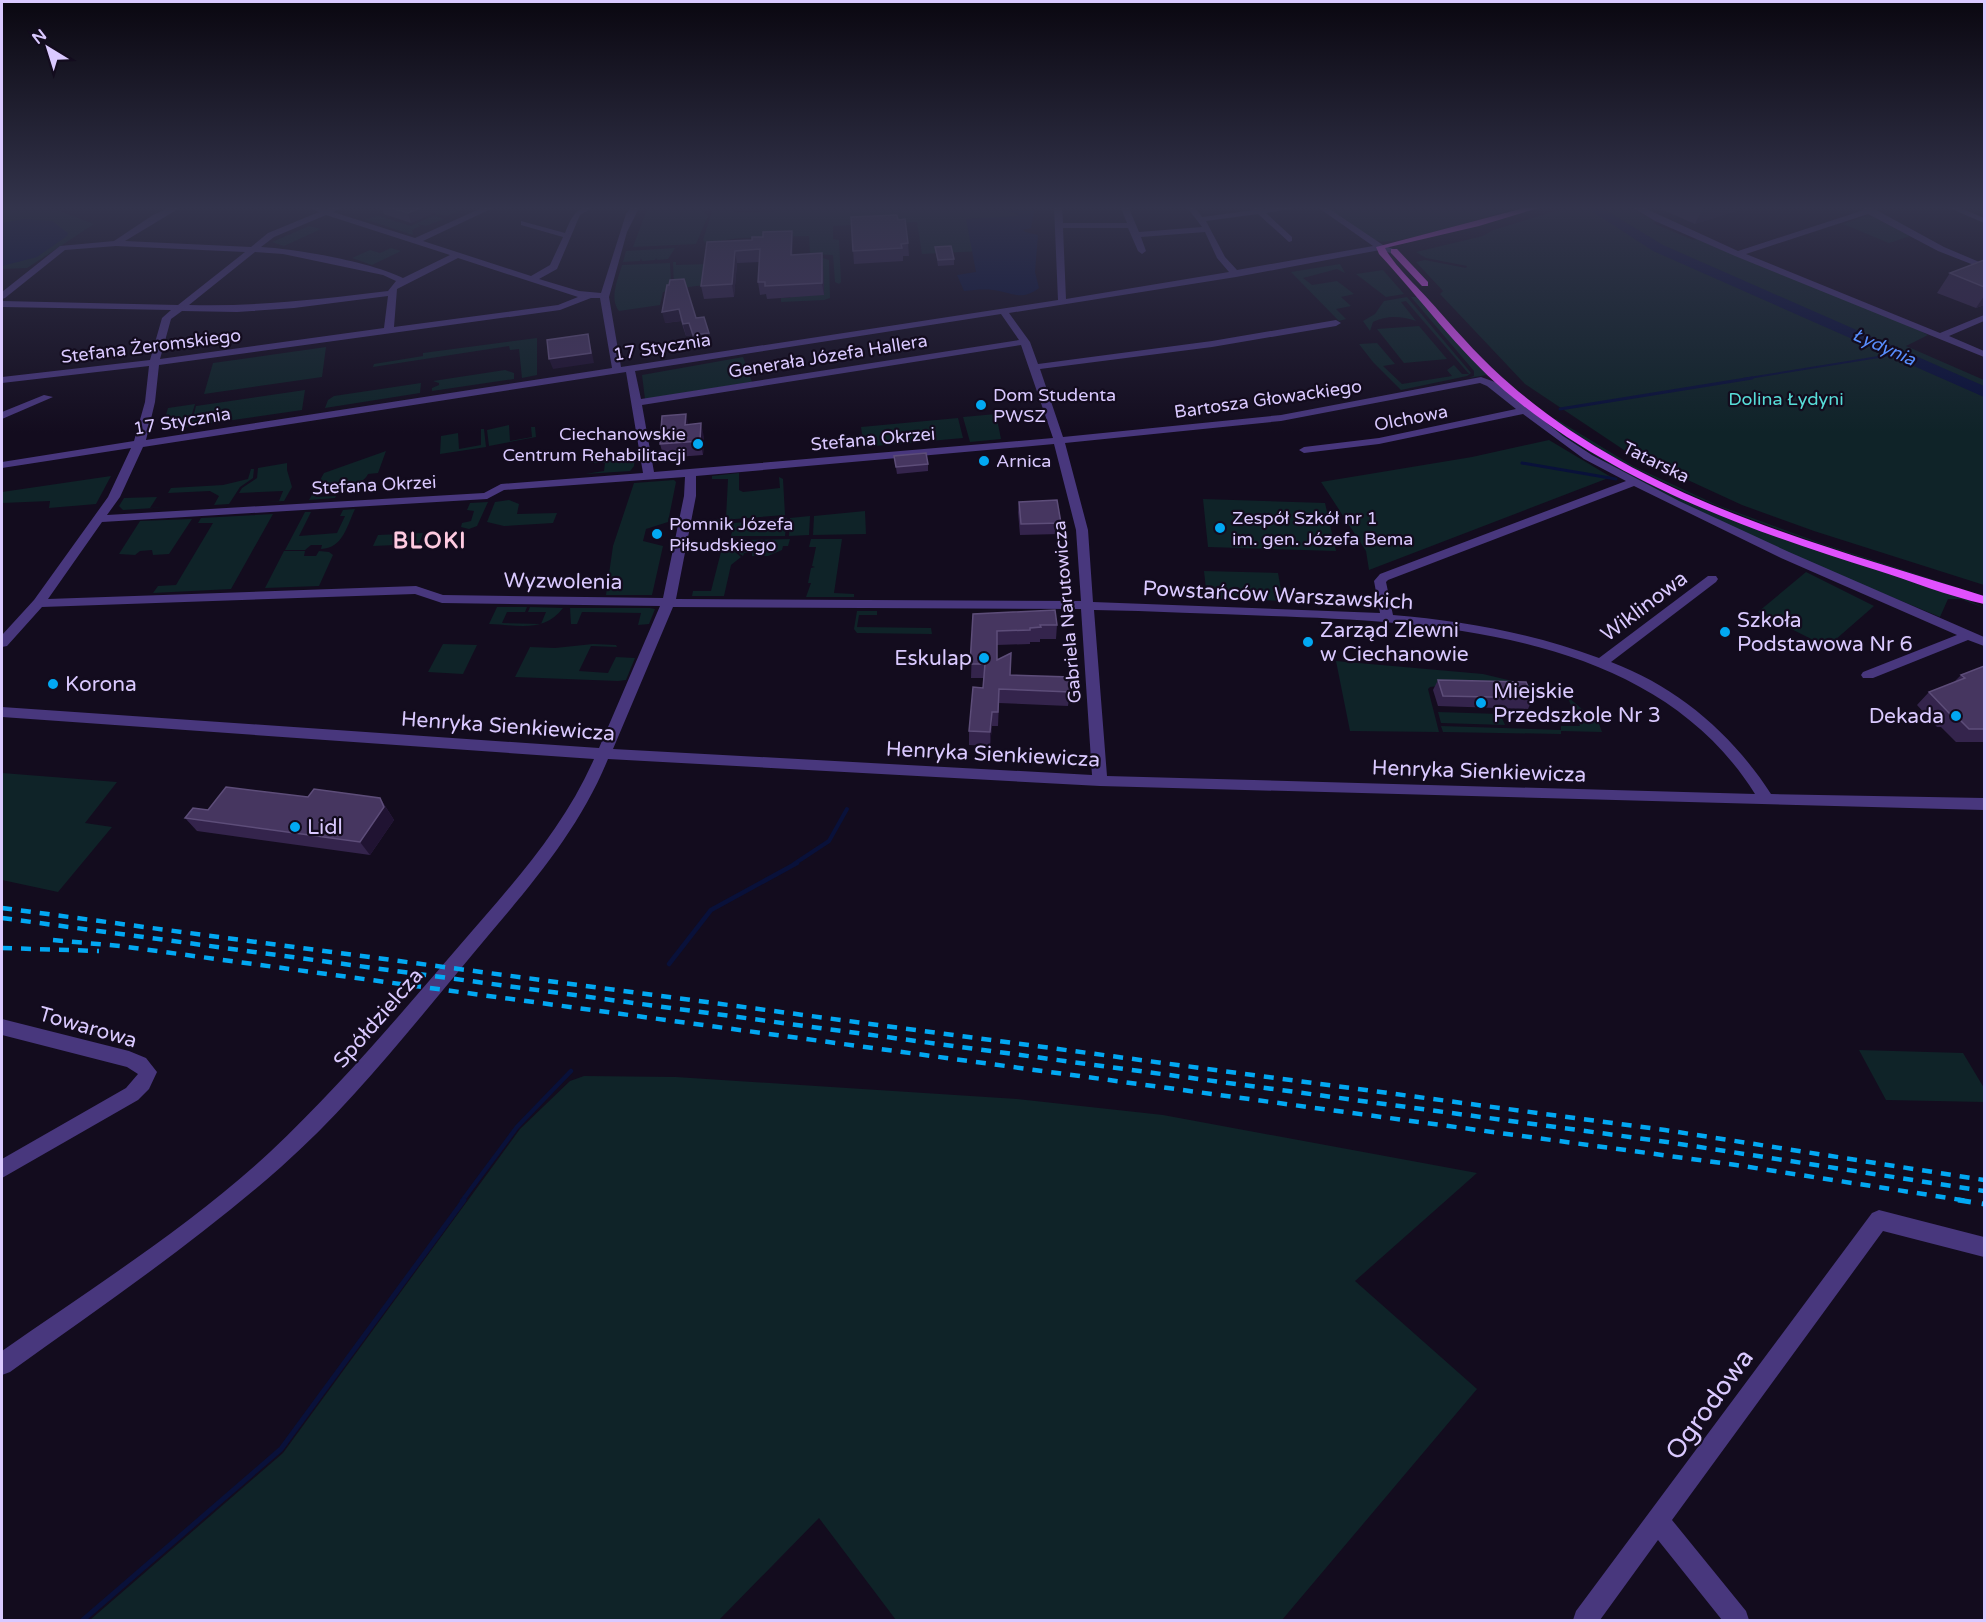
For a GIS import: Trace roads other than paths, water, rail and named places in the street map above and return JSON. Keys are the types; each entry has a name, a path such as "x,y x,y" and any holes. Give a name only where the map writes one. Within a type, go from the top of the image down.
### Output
{"main road":[{"name":"Tatarska","path":"1410,282 1508,388 1565,431 1614,462 1697,501 1766,529 1984,600"},
{"name":"Tatarska","path":"1421,282 1480,348 1515,383 1575,428 1623,458 1695,492 1772,523 1984,591"}],"street":[{"path":"2,296 20,282"},
{"path":"2,643 38,603 114,497 139,444 150,402 154,364 167,318 211,282"},
{"path":"389,330 393,288 401,282"},
{"path":"541,282 588,296 604,296"},
{"path":"608,282 604,296 617,370"},
{"path":"1061,282 1063,302"},
{"name":"17 Stycznia","path":"2,465 1188,282"},
{"path":"1807,282 1984,354"},
{"path":"2,304 178,308 277,307 393,293"},
{"name":"Stefana Żeromskiego","path":"2,380 154,364 560,308 588,296"},
{"name":"Gabriela Narutowicza","path":"1003,311 1025,342 1059,441 1082,530 1100,781"},
{"path":"1941,336 1984,318"},
{"path":"1034,367 1212,344 1336,323"},
{"name":"Generała Józefa Hallera","path":"637,403 1025,342"},
{"path":"630,368 648,476"},
{"name":"Bartosza Głowackiego","path":"1059,441 1281,418 1481,380"},
{"name":"Tatarska","path":"1481,380 1491,384 1523,411 1588,457 1634,482 1785,555 1984,642"},
{"path":"2,416 48,397"},
{"name":"Olchowa","path":"1304,450 1379,441 1523,411"},
{"name":"Stefana Okrzei","path":"99,519 487,496 501,487 1059,441"},
{"name":"Spółdzielcza","path":"2,1364 211,1214 276,1159 361,1074 548,853 579,806 604,754 669,602 690,496 691,473"},
{"path":"1387,618 1380,581 1384,577 1634,482"},
{"name":"Wiklinowa","path":"1601,663 1712,579"},
{"name":"Wyzwolenia","path":"38,603 416,590 442,599 1088,604"},
{"name":"Powstańców Warszawskich","path":"1088,604 1387,618 1506,635 1601,663 1659,689 1701,718 1739,756 1767,800"},
{"path":"1868,675 1969,635"},
{"name":"Henryka Sienkiewicza","path":"2,712 604,754 1100,781 1984,804"},
{"name":"Towarowa","path":"2,1027 129,1059 140,1064 148,1072 143,1083 132,1094 2,1169"},
{"name":"Ogrodowa","path":"1585,1620 1879,1220 1984,1247"},
{"path":"1658,1521 1737,1620"}],"waterway":[{"name":"Łydynia","path":"1734,282 1984,392"},
{"path":"1743,379 1897,354"},
{"path":"1560,409 1752,378"},
{"path":"1522,463 1616,479"},
{"path":"794,864 829,841 847,809"},
{"path":"669,964 711,910 797,863"},
{"path":"462,1201 517,1127 571,1071"},
{"path":"83,1620 281,1449 464,1200"}],"railway":[{"path":"2,908 1665,1130 1984,1180"},
{"path":"2,918 1667,1142 1984,1191"},
{"path":"53,940 120,946 1736,1165 1968,1201"},
{"path":"2,948 99,951"},
{"path":"1958,1200 1984,1204"}],"place":[{"name":"Dom Studenta PWSZ","path":"981,405"},
{"name":"Ciechanowskie Centrum Rehabilitacji","path":"698,444"},
{"name":"Arnica","path":"984,461"},
{"name":"Zespół Szkół nr 1 im. gen. Józefa Bema","path":"1220,528"},
{"name":"Pomnik Józefa Piłsudskiego","path":"657,534"},
{"name":"Szkoła Podstawowa Nr 6","path":"1725,632"},
{"name":"Zarząd Zlewni w Ciechanowie","path":"1308,642"},
{"name":"Eskulap","path":"984,658"},
{"name":"Korona","path":"53,684"},
{"name":"Miejskie Przedszkole Nr 3","path":"1481,703"},
{"name":"Dekada","path":"1956,716"},
{"name":"Lidl","path":"295,827"}],"district":[{"name":"BLOKI","path":"430,540"}],"park label":[{"name":"Dolina Łydyni","path":"1786,399"}]}
